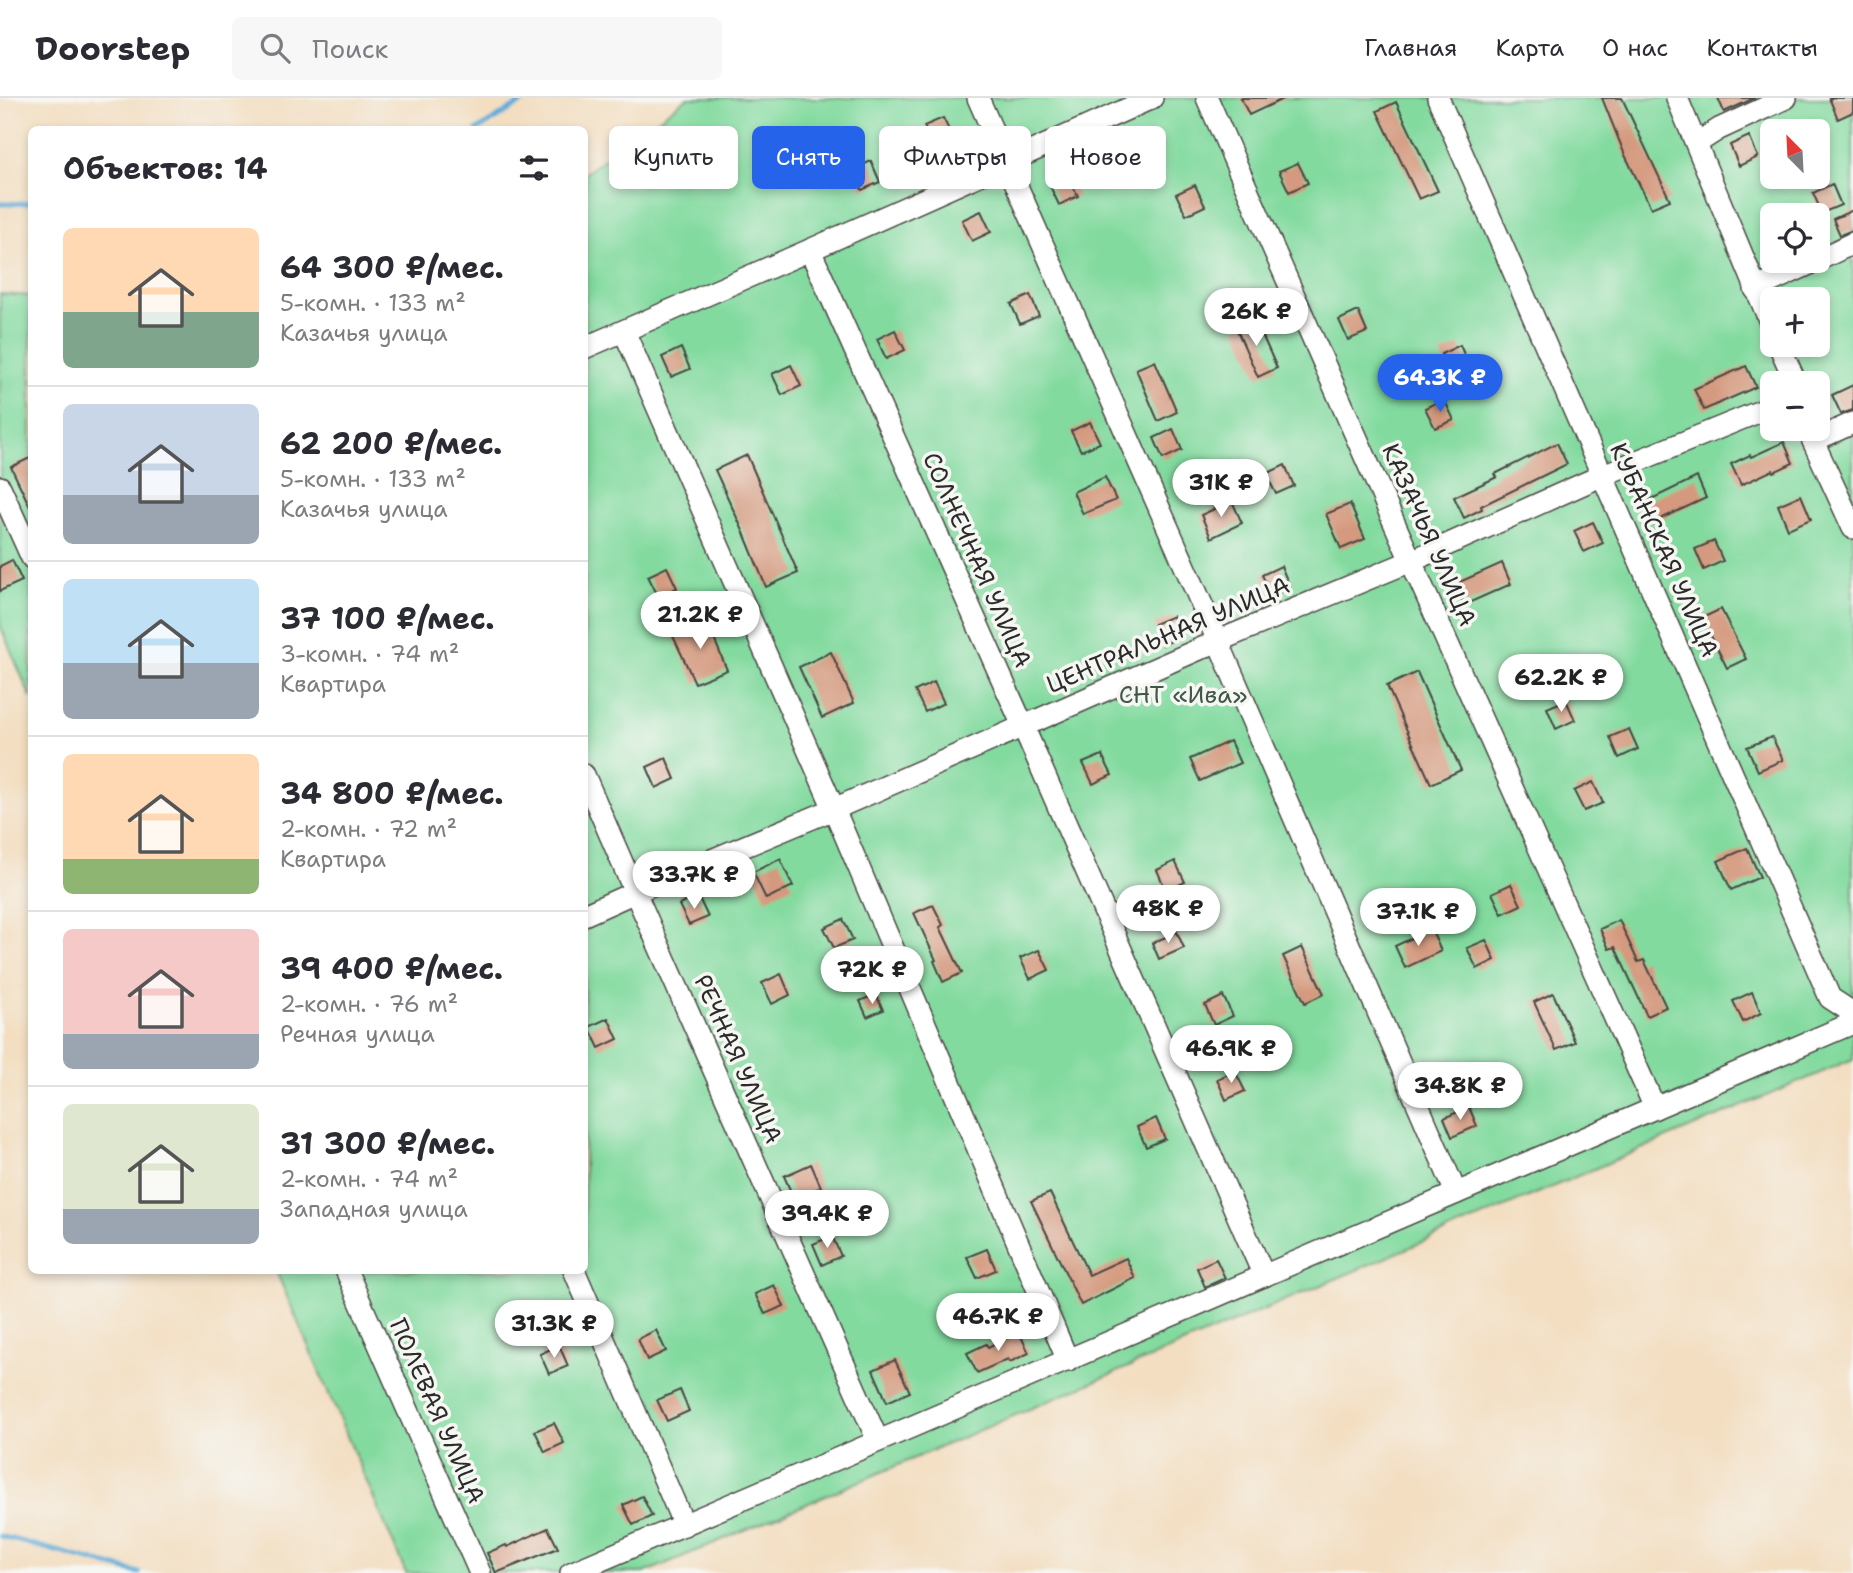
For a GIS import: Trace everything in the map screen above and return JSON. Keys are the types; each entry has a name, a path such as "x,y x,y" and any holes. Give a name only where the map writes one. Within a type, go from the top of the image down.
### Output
{"street":[{"path":"978,98 991,126"},
{"path":"1031,152 1152,98"},
{"name":"КАЗАЧЬЯ УЛИЦА","path":"1208,98 1655,1108"},
{"name":"КУБАНСКАЯ УЛИЦА","path":"1438,98 1830,998 1853,1013"},
{"path":"1677,98 1760,300"},
{"path":"1697,143 1719,129 1786,98"},
{"path":"588,346 947,189"},
{"path":"1020,189 1456,1193"},
{"path":"1830,254 1853,243"},
{"name":"СОЛНЕЧНАЯ УЛИЦА","path":"810,250 1023,726 1264,1276"},
{"path":"1755,289 1789,273"},
{"path":"624,331 835,809 1068,1361"},
{"name":"ЦЕНТРАЛЬНАЯ УЛИЦА","path":"588,913 835,809 1218,641 1411,561 1603,475 1760,410"},
{"path":"1830,430 1853,423"},
{"path":"1814,441 1853,528"},
{"path":"0,486 28,549"},
{"name":"РЕЧНАЯ УЛИЦА","path":"588,784 878,1441"},
{"path":"571,1573 1853,1023"},
{"name":"ПОЛЕВАЯ УЛИЦА","path":"348,1274 480,1573"},
{"path":"576,1274 684,1525"}],"green space":[{"name":"СНТ «Ива»","path":"687,98 1853,98 1853,1059 644,1573 406,1573 277,1274 588,1274 588,171 609,155 609,189 738,189 738,126 649,126"},
{"path":"0,294 28,296 28,691 0,625"}],"building":[{"path":"1241,98 1285,98 1249,115"},
{"path":"1602,98 1622,98 1670,200 1651,208 1625,155"},
{"path":"1718,98 1755,98 1724,112"},
{"path":"1829,98 1853,98 1853,112 1838,119"},
{"path":"1396,102 1438,191 1419,199 1377,111"},
{"path":"943,118 947,126 924,126"},
{"path":"1749,136 1758,157 1739,166 1730,145"},
{"path":"871,161 879,182 865,189 865,164"},
{"path":"1298,163 1308,183 1289,192 1279,171"},
{"path":"1832,184 1841,205 1830,210 1830,203 1818,203 1813,193 1830,189"},
{"path":"1195,185 1205,206 1186,215 1176,194"},
{"path":"1051,189 1074,189 1078,196 1059,205"},
{"path":"1853,210 1853,230 1840,235 1833,219"},
{"path":"981,211 991,232 972,241 962,220"},
{"path":"1030,295 1039,316 1020,324 1011,304"},
{"path":"1358,311 1367,332 1348,340 1339,320"},
{"path":"1255,319 1277,368 1258,377 1236,328"},
{"path":"895,330 905,350 886,359 877,339"},
{"path":"1460,345 1469,366 1450,374 1441,354"},
{"path":"681,348 690,369 671,377 662,357"},
{"path":"1155,361 1177,412 1158,421 1136,369"},
{"path":"791,365 801,386 782,395 772,374"},
{"path":"1746,366 1756,387 1704,410 1694,389"},
{"path":"1853,385 1853,410 1841,414 1832,395"},
{"path":"1444,399 1454,420 1435,428 1425,408"},
{"path":"1090,422 1100,443 1081,451 1071,431"},
{"path":"1173,429 1182,450 1163,459 1154,438"},
{"path":"1784,442 1793,463 1741,485 1731,464"},
{"path":"1557,443 1567,464 1481,506 1482,509 1464,518 1454,497 1497,477 1495,474"},
{"path":"747,455 798,573 766,587 715,470"},
{"path":"28,459 28,503 11,467"},
{"path":"1285,465 1294,486 1276,494 1266,474"},
{"path":"1105,477 1116,500 1083,514 1073,492"},
{"path":"1697,477 1706,498 1652,523 1643,503"},
{"path":"1801,495 1811,519 1788,529 1778,505"},
{"path":"1232,501 1242,523 1211,538 1201,515"},
{"path":"1350,504 1365,539 1341,549 1326,514"},
{"path":"1593,522 1603,543 1584,552 1574,531"},
{"path":"1714,541 1723,561 1704,570 1695,549"},
{"path":"12,560 22,581 0,591 0,566"},
{"path":"1502,563 1511,584 1464,605 1455,584"},
{"path":"1281,566 1290,587 1272,596 1262,575"},
{"path":"667,567 677,588 658,596 648,576"},
{"path":"1721,609 1746,659 1727,668 1702,618"},
{"path":"1173,616 1182,636 1163,645 1154,624"},
{"path":"706,619 727,670 695,683 672,634"},
{"path":"831,652 854,703 822,718 799,667"},
{"path":"1596,656 1606,676 1587,685 1577,664"},
{"path":"1417,672 1461,770 1431,784 1387,686"},
{"path":"934,682 944,703 925,712 915,691"},
{"path":"1566,700 1575,720 1556,729 1547,708"},
{"path":"1629,729 1638,749 1619,758 1610,737"},
{"path":"1772,737 1783,760 1758,771 1747,747"},
{"path":"1230,741 1240,763 1200,781 1190,759"},
{"path":"1102,755 1112,775 1093,784 1083,763"},
{"path":"666,758 675,779 656,788 647,767"},
{"path":"1593,782 1603,803 1584,811 1574,791"},
{"path":"1747,848 1760,877 1731,890 1718,861"},
{"path":"780,859 793,886 766,899 753,872"},
{"path":"1175,861 1185,882 1166,891 1157,870"},
{"path":"1511,884 1521,905 1502,914 1492,893"},
{"path":"698,896 708,917 689,925 679,905"},
{"path":"933,905 943,925 940,927 962,973 943,982 914,913"},
{"path":"843,919 853,940 834,948 824,928"},
{"path":"1619,920 1638,962 1644,960 1666,1007 1647,1016 1615,947 1609,949 1600,929"},
{"path":"1431,929 1441,951 1405,968 1395,946"},
{"path":"1177,932 1184,948 1159,959 1152,943"},
{"path":"1486,940 1495,960 1477,969 1467,948"},
{"path":"1302,947 1324,994 1305,1003 1283,956"},
{"path":"1039,950 1049,970 1030,979 1020,958"},
{"path":"781,974 790,995 772,1004 762,983"},
{"path":"1752,992 1761,1013 1743,1022 1733,1001"},
{"path":"1553,993 1575,1042 1556,1050 1534,1002"},
{"path":"876,994 883,1010 867,1017 860,1001"},
{"path":"1223,996 1233,1016 1214,1025 1205,1005"},
{"path":"608,1018 618,1039 599,1048 589,1027"},
{"path":"1235,1071 1245,1091 1226,1100 1217,1079"},
{"path":"1469,1107 1477,1126 1452,1137 1444,1118"},
{"path":"1156,1118 1165,1139 1146,1147 1137,1127"},
{"path":"811,1164 821,1187 794,1199 784,1176"},
{"path":"1050,1193 1089,1275 1126,1258 1135,1278 1081,1305 1031,1201"},
{"path":"832,1236 841,1256 822,1265 813,1244"},
{"path":"987,1249 996,1270 977,1278 967,1257"},
{"path":"1216,1259 1225,1278 1205,1287 1197,1268"},
{"path":"774,1285 784,1306 765,1314 755,1294"},
{"path":"656,1330 666,1351 647,1360 638,1339"},
{"path":"1019,1332 1029,1353 977,1373 967,1353 986,1344 988,1347"},
{"path":"559,1345 568,1366 549,1374 540,1354"},
{"path":"895,1360 910,1392 887,1402 873,1370"},
{"path":"680,1390 689,1411 667,1421 657,1400"},
{"path":"554,1423 564,1443 545,1452 535,1431"},
{"path":"642,1496 652,1516 633,1525 623,1505"},
{"path":"548,1528 558,1548 496,1573 487,1553"}],"waterway":[{"path":"484,126 529,98"},
{"path":"0,204 28,203"},
{"path":"0,1536 139,1573"}]}
